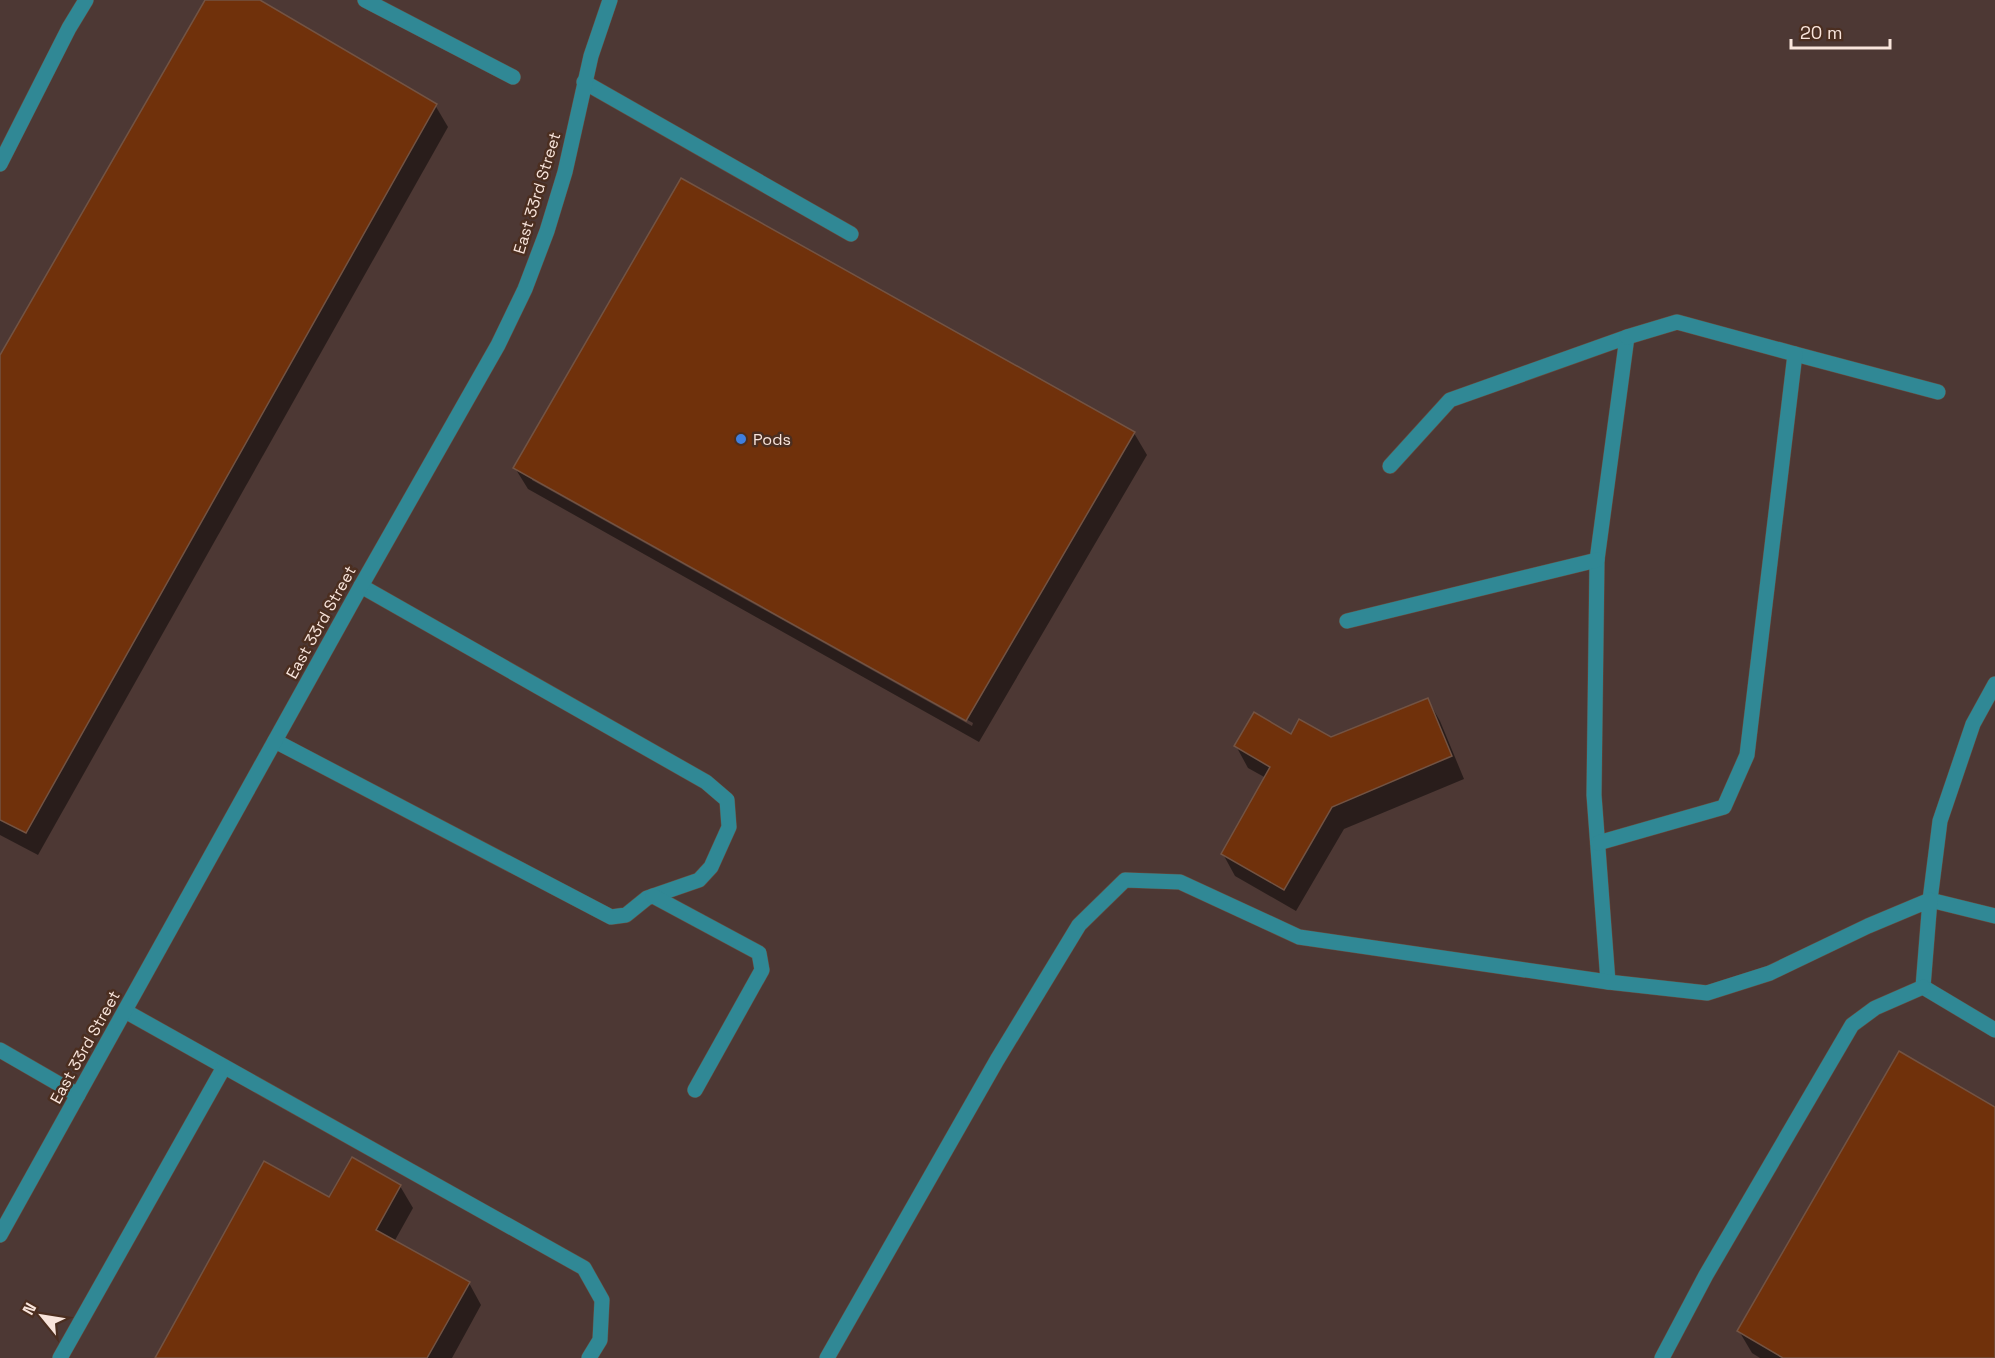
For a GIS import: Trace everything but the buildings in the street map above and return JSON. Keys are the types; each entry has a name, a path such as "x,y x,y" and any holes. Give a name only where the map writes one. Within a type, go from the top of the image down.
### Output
{"street":[{"path":"0,164 69,28 86,0"},
{"path":"365,0 513,77"},
{"name":"East 33rd Street","path":"0,1235 361,586 498,345 525,289 548,231 565,172 585,82 610,0"},
{"path":"585,82 851,234"},
{"path":"1390,466 1450,400 1627,337 1677,322 1938,392"},
{"path":"1608,982 1594,795 1597,560 1627,337"},
{"path":"1598,843 1724,807 1747,755 1794,354"},
{"path":"1347,621 1597,560"},
{"path":"275,741 611,917 626,915 647,898 699,880 711,867 729,827 727,800 706,782 361,586"},
{"path":"1923,987 1930,900 1940,821 1973,724 1995,684"},
{"path":"827,1358 997,1060 1078,925 1125,880 1180,882 1299,937 1608,982 1707,993 1770,972 1930,900 1995,916"},
{"path":"653,896 759,953 762,970 695,1090"},
{"path":"1923,987 1995,1030"},
{"path":"1662,1358 1706,1275 1852,1024 1875,1008 1923,987"},
{"path":"125,1011 584,1268 602,1300 600,1340 589,1358"},
{"path":"0,1050 78,1095"},
{"path":"60,1358 224,1067"}],"shaded area":[{"path":"0,0 1995,0 1995,1358 0,1358"}],"place":[{"name":"Pods","path":"741,439"}]}
